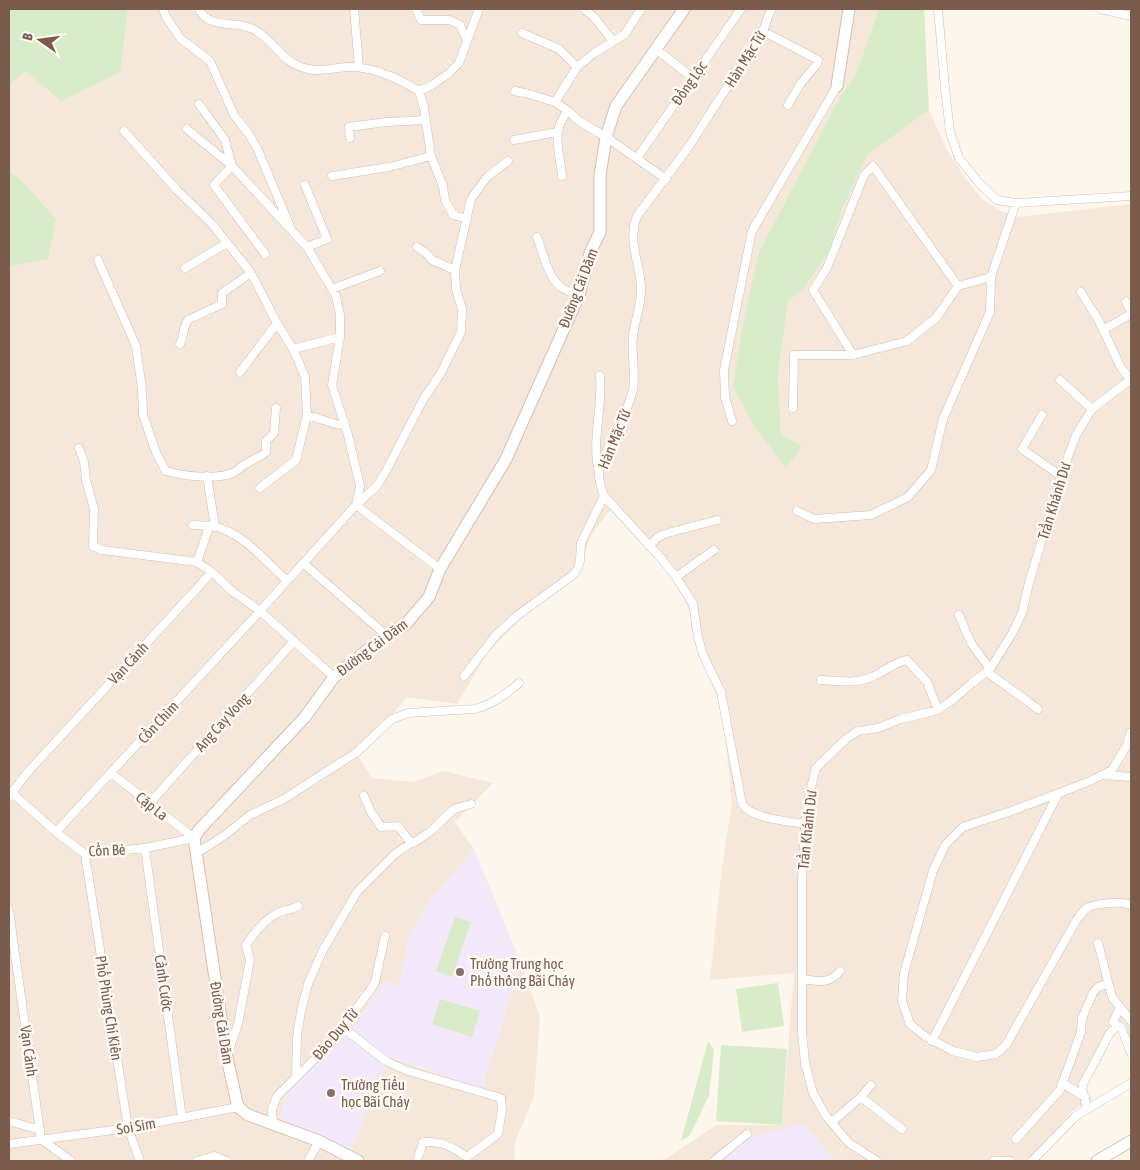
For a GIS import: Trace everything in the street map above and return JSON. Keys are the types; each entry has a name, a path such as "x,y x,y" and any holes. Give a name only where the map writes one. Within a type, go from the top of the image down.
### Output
{"street":[{"path":"163,9 166,17 181,39 210,60 234,116 249,134 258,150 291,230"},
{"path":"199,9 203,17 209,21 218,24 240,25 253,29 265,37 283,57 295,65 310,70 326,71 344,67 359,67 385,74 419,91 424,108 431,156 443,186 445,200 453,215 467,219"},
{"path":"354,9 359,67"},
{"path":"416,9 421,20 450,20 460,25 467,41"},
{"path":"419,91 448,74 459,63 479,9"},
{"path":"584,9 594,17 613,41"},
{"path":"555,102 577,67 593,54 625,34 642,9"},
{"name":"Đường Cái Dăm","path":"238,1107 227,1058 194,838 305,717 334,677 386,635 405,625 428,597 440,569 506,459 579,295 590,253 600,232 600,176 606,137 616,106 684,9"},
{"name":"Đồng Lộc","path":"637,158 741,9"},
{"name":"Hàn Mặc Tử","path":"604,496 599,483 599,472 605,454 627,407 635,373 632,353 633,336 641,302 641,285 633,245 633,226 637,216 688,148 763,31 771,9"},
{"path":"732,421 725,397 724,370 752,231 837,86 850,9"},
{"path":"938,9 950,132 959,158 979,184 997,200 1016,203 1131,196"},
{"path":"1100,9 1131,16"},
{"path":"763,31 818,60 788,105"},
{"path":"522,33 559,49 577,67"},
{"path":"656,49 693,78"},
{"path":"515,91 555,102 579,122 606,137 666,178"},
{"path":"199,104 225,140 232,166"},
{"path":"562,176 561,156 556,139 561,118 568,111"},
{"path":"350,138 349,127 386,122 425,120"},
{"path":"187,129 232,166 307,246 332,289 336,296 340,315 340,337 332,385 348,434 360,486 356,505 440,569"},
{"path":"124,131 177,190 212,224 251,274 293,349 305,377 307,415 296,460 260,488"},
{"path":"514,140 557,132"},
{"path":"332,176 398,165 431,156"},
{"name":"Cồn Chìm","path":"56,832 260,611 286,580 356,505 377,486 422,400 441,373 461,332 462,309 456,289 455,270 471,199 477,188 487,177 508,161"},
{"path":"232,166 214,185 265,254"},
{"path":"853,355 813,290 827,268 864,175 873,166 958,286"},
{"path":"305,185 327,239 307,246"},
{"path":"797,511 814,519 871,515 908,497 931,470 943,419 990,312 991,277 1016,203"},
{"path":"537,236 550,272 557,283 562,288 579,295"},
{"path":"185,268 227,243"},
{"path":"417,247 432,260 455,270"},
{"path":"98,260 136,346 142,389 143,414 157,455 166,471 182,476 234,473 266,452 266,441 274,433 276,408"},
{"path":"332,289 380,272"},
{"path":"180,344 184,335 184,324 188,320 222,304 222,293 251,274"},
{"path":"793,408 794,355 853,355 907,341 936,318 958,286 991,277"},
{"path":"1081,292 1103,330 1121,368 1131,379"},
{"path":"1103,330 1131,313 1126,302"},
{"path":"240,372 277,323"},
{"path":"293,349 340,337"},
{"path":"599,472 595,444 601,402 600,376"},
{"name":"Trần Khánh Dư","path":"877,1161 849,1143 832,1122 813,1093 805,1063 802,1032 802,880 805,824 816,768 846,739 858,731 878,728 901,719 938,710 988,671 1013,632 1022,613 1061,476 1076,436 1092,409 1131,379"},
{"path":"1060,380 1092,409"},
{"path":"307,415 339,425 344,421"},
{"path":"1042,415 1022,449 1061,476"},
{"path":"78,448 84,462 86,480 94,509 93,546 102,550 197,562 212,572 233,592 260,611 334,677"},
{"path":"197,562 212,527 207,476"},
{"path":"464,676 496,634 518,614 573,574 578,568 581,543 604,496 676,577 693,604 698,637 721,692 742,804 746,810 762,816 805,824"},
{"path":"649,546 664,534 717,520"},
{"path":"193,525 227,531 248,544 286,580"},
{"path":"676,577 714,550"},
{"path":"303,563 386,635"},
{"name":"Vạn Cảnh","path":"10,794 26,774 212,572"},
{"path":"959,616 971,643 988,671 1038,709"},
{"name":"Ang Cay Vong","path":"150,804 294,641"},
{"path":"821,680 858,681 870,678 900,661 907,660 927,682 938,710"},
{"path":"197,854 250,815 284,799 357,752 392,719 413,712 484,706 502,696 519,683"},
{"path":"1131,732 1127,745 1112,770 1058,794 963,828 944,845 933,871 904,973 902,1001 910,1024 932,1041 952,1051 977,1057 996,1054 1006,1046 1076,921 1088,908 1124,902 1131,905"},
{"name":"Cặp La","path":"110,773 194,838"},
{"path":"1101,775 1131,777"},
{"name":"Cồn Bè","path":"10,794 85,854 145,848 194,838"},
{"path":"932,1041 1058,794"},
{"path":"364,796 371,812 381,827 398,826 410,843"},
{"path":"296,1077 297,1037 308,984 323,950 357,892 395,854 430,832 454,809 471,804"},
{"name":"Cảnh Cước","path":"145,848 182,1118"},
{"name":"Phố Phùng Chí Kiên","path":"85,854 128,1128 140,1161"},
{"path":"227,1058 238,1024 246,986 250,960 246,945 254,932 277,913 291,910 298,906"},
{"name":"Vạn Cảnh","path":"9,911 40,1130"},
{"name":"Đào Duy Từ","path":"273,1124 272,1109 278,1096 328,1046 369,992 374,982 385,936"},
{"path":"1098,944 1107,984 1112,997 1131,1021"},
{"path":"802,979 826,982 834,978 840,971"},
{"path":"1016,1139 1060,1090 1082,1032 1082,1018 1093,993 1098,988 1107,984"},
{"path":"1120,1008 1113,1022 1121,1027 1129,1040 1131,1053"},
{"path":"1087,1108 1082,1089 1085,1079 1110,1032 1117,1026"},
{"path":"342,1027 386,1061 405,1070 501,1098 502,1110 498,1134 467,1157 453,1147 438,1141 423,1142 416,1161"},
{"path":"1062,1083 1085,1097"},
{"path":"1032,1161 1064,1126 1087,1108 1131,1083"},
{"path":"832,1122 861,1097 871,1085"},
{"path":"861,1097 902,1129"},
{"path":"238,1107 248,1116 319,1141 358,1161"},
{"name":"Soi Sim","path":"9,1144 128,1128 238,1107"},
{"path":"9,1121 40,1130 42,1139 71,1161"},
{"path":"714,1161 747,1134"},
{"path":"308,1161 319,1141"},
{"path":"1097,1161 1131,1141"},
{"path":"197,1161 214,1156 227,1161"},
{"path":"994,1161 1010,1161"}],"shaded area":[{"path":"128,9 879,9 855,77 842,93 759,252 753,424 802,446 781,434 778,376 788,301 803,290 829,251 843,208 867,155 929,110 947,150 966,179 983,200 1000,210 1019,217 1131,204 1131,1038 1123,1041 1119,1031 1111,1035 1085,1086 1092,1099 1071,1112 1032,1159 1033,1161 834,1161 804,1124 717,1161 662,1161 717,1125 782,1125 794,973 710,980 721,875 732,803 723,713 691,628 691,613 672,576 610,510 590,537 580,573 523,617 488,652 457,704 407,697 358,756 372,778 413,782 443,771 493,783 455,822 474,849 429,902 410,934 399,986 384,982 352,1029 303,1075 279,1117 351,1150 390,1057 482,1089 521,963 540,1017 534,1097 515,1142 514,1161 9,1161 9,267 48,259 55,219 21,180 9,171 9,85 26,71 119,72"},
{"name":"Trường Trung học Phổ thông Bãi Cháy","path":"474,849 521,963 482,1089 390,1057 351,1150 279,1118 288,1089 352,1029 384,982 399,986 410,934 429,902"},
{"path":"804,1124 834,1161 717,1161 748,1137"}],"green space":[{"path":"9,9 128,9 120,72 61,101 26,71 9,85"},
{"path":"879,9 924,9 929,110 867,155 843,208 829,251 803,290 788,301 778,376 781,434 802,446 786,468 753,424 733,386 743,324 759,252 842,93 855,77"},
{"path":"9,171 21,180 56,219 48,259 9,267"},
{"path":"455,917 471,922 452,977 436,971"},
{"path":"778,983 784,1026 742,1032 736,989"},
{"path":"440,999 480,1011 472,1037 432,1024"},
{"path":"708,1041 714,1050 709,1096 690,1135 681,1141"},
{"path":"721,1045 787,1049 782,1125 716,1121"}],"place":[{"name":"Trường Trung học Phổ thông Bãi Cháy","path":"460,972"},
{"name":"Trường Tiểu học Bãi Cháy","path":"331,1093"}]}
